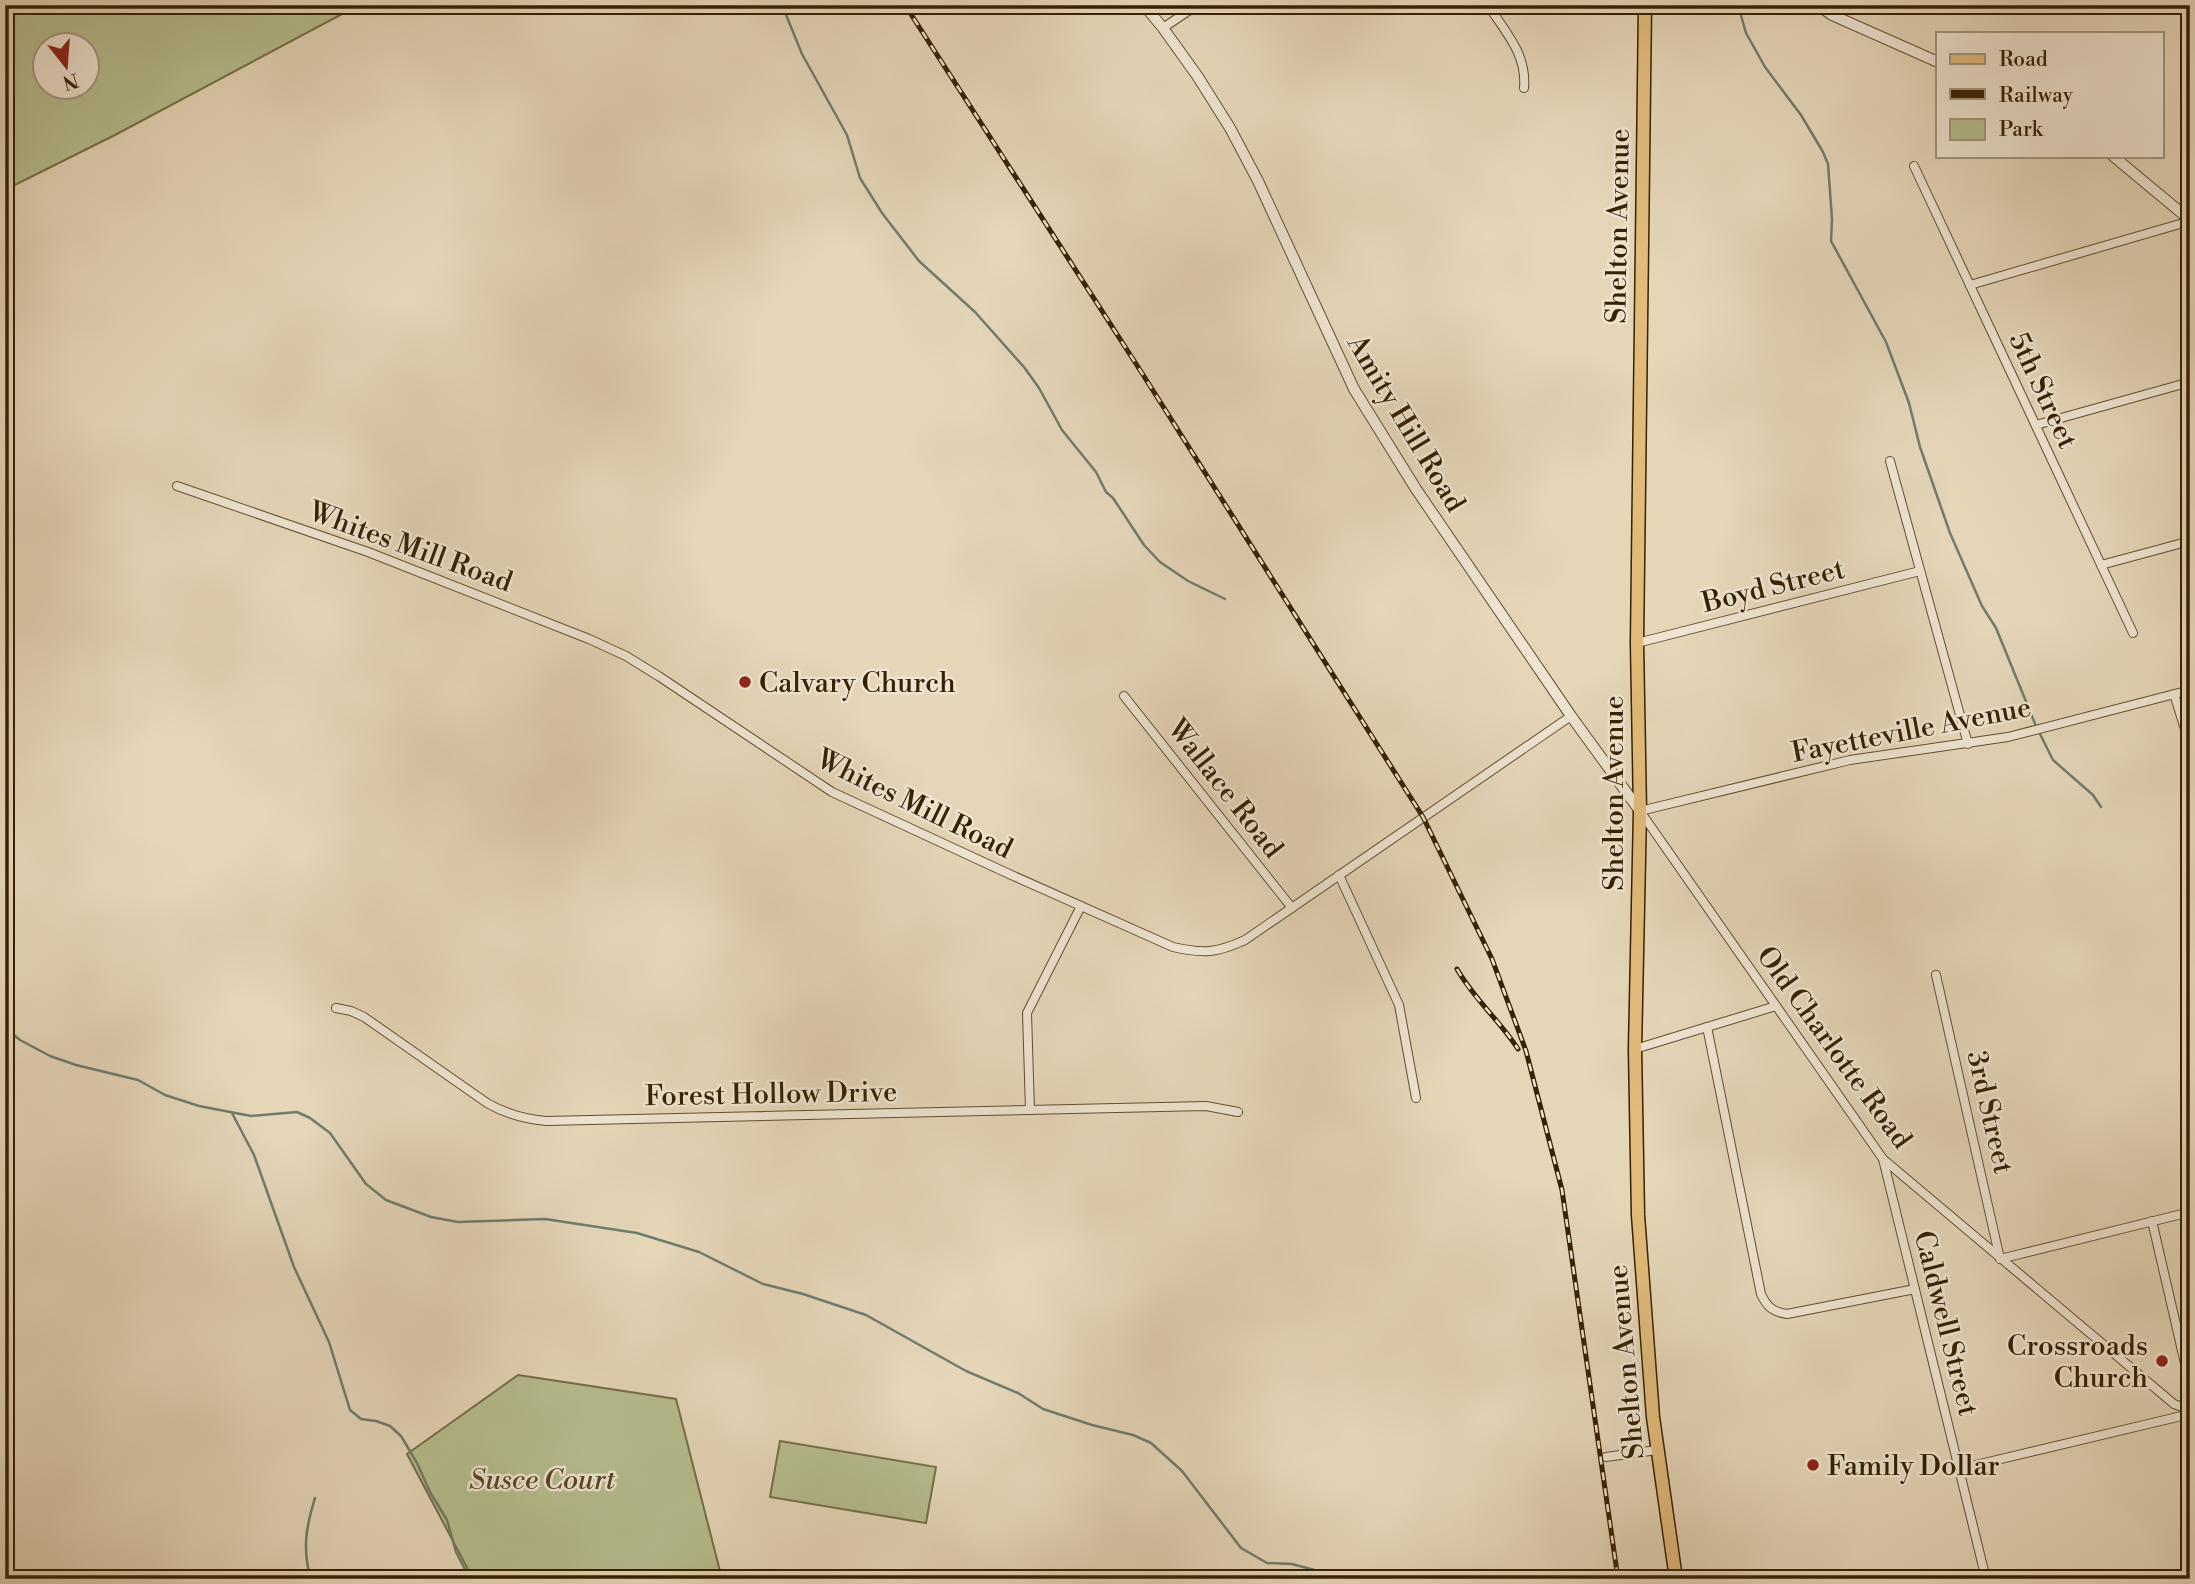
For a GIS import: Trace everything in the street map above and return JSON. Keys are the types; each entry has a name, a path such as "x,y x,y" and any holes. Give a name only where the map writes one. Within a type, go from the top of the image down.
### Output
{"main road":[{"name":"Shelton Avenue","path":"1645,5 1637,643 1640,811 1635,1049 1637,1215 1644,1325 1657,1450 1676,1579"}],"street":[{"name":"Amity Hill Road","path":"1144,5 1198,77 1230,128 1253,171 1354,388 1416,489 1571,716 1640,811"},
{"path":"1163,28 1197,5"},
{"path":"1488,5 1521,57 1525,72 1524,88"},
{"path":"1818,5 1832,15 1936,61"},
{"path":"2115,158 2190,221"},
{"name":"5th Street","path":"1913,166 2133,633"},
{"path":"1970,285 2190,221"},
{"path":"2036,425 2190,382"},
{"path":"1890,461 1968,744"},
{"name":"Whites Mill Road","path":"177,486 368,552 551,623 626,656 832,792 1173,947 1198,953 1223,951 1242,942 1571,716"},
{"path":"2101,565 2190,541"},
{"name":"Boyd Street","path":"1637,643 1920,571"},
{"name":"Fayetteville Avenue","path":"1640,811 1850,760 2008,737 2190,690"},
{"path":"2174,694 2190,745"},
{"name":"Wallace Road","path":"1124,696 1292,908"},
{"name":"Old Charlotte Road","path":"1640,811 1883,1159 2174,1404 2190,1412"},
{"path":"1339,875 1399,1005 1416,1098"},
{"path":"1030,1110 1027,1013 1081,906"},
{"name":"3rd Street","path":"1936,975 2000,1259"},
{"path":"1635,1049 1776,1006"},
{"name":"Forest Hollow Drive","path":"336,1008 364,1017 487,1103 505,1113 525,1119 558,1121 1206,1106 1238,1112"},
{"path":"1707,1027 1761,1294 1766,1305 1775,1312 1787,1314 1915,1289"},
{"name":"Caldwell Street","path":"1883,1159 1986,1579"},
{"path":"2000,1259 2190,1212"},
{"path":"2152,1221 2190,1385"},
{"path":"1959,1469 2190,1412"},
{"path":"1606,1457 1657,1450"}],"green space":[{"path":"5,5 359,5 115,135 5,190"},
{"name":"Susce Court","path":"518,1375 676,1399 722,1579 473,1579 407,1454"},
{"path":"780,1441 936,1467 926,1523 770,1497"}],"waterway":[{"path":"782,5 802,54 847,135 860,178 882,213 919,261 975,312 1024,367 1062,430 1096,472 1106,492 1113,498 1144,545 1160,562 1188,581 1225,599"},
{"path":"1738,5 1746,33 1765,67 1801,115 1828,164 1831,241 1886,342 1909,403 1920,447 1950,533 1982,606 1996,628 2036,726"},
{"path":"2039,732 2053,760 2093,795 2101,807"},
{"path":"5,1028 20,1040 50,1056 138,1080 165,1095 199,1106 251,1116 297,1112 330,1133 366,1184 386,1200 431,1217 458,1222 545,1219 637,1233 699,1252 763,1284 866,1315 966,1371 1018,1393 1043,1409 1133,1435 1151,1443 1182,1471 1241,1548 1267,1563 1292,1564 1348,1579"},
{"path":"232,1113 254,1155 294,1267 329,1342 350,1410 361,1419 390,1426 401,1436 447,1520 456,1552 470,1579"},
{"path":"311,1579 306,1538 315,1498"}],"railway":[{"path":"905,5 1423,817 1492,959 1526,1051 1562,1190 1618,1579"},
{"path":"1457,969 1518,1049"}],"place":[{"name":"Calvary Church","path":"745,682"},
{"name":"Crossroads Church","path":"2162,1361"},
{"name":"Family Dollar","path":"1813,1465"}]}
